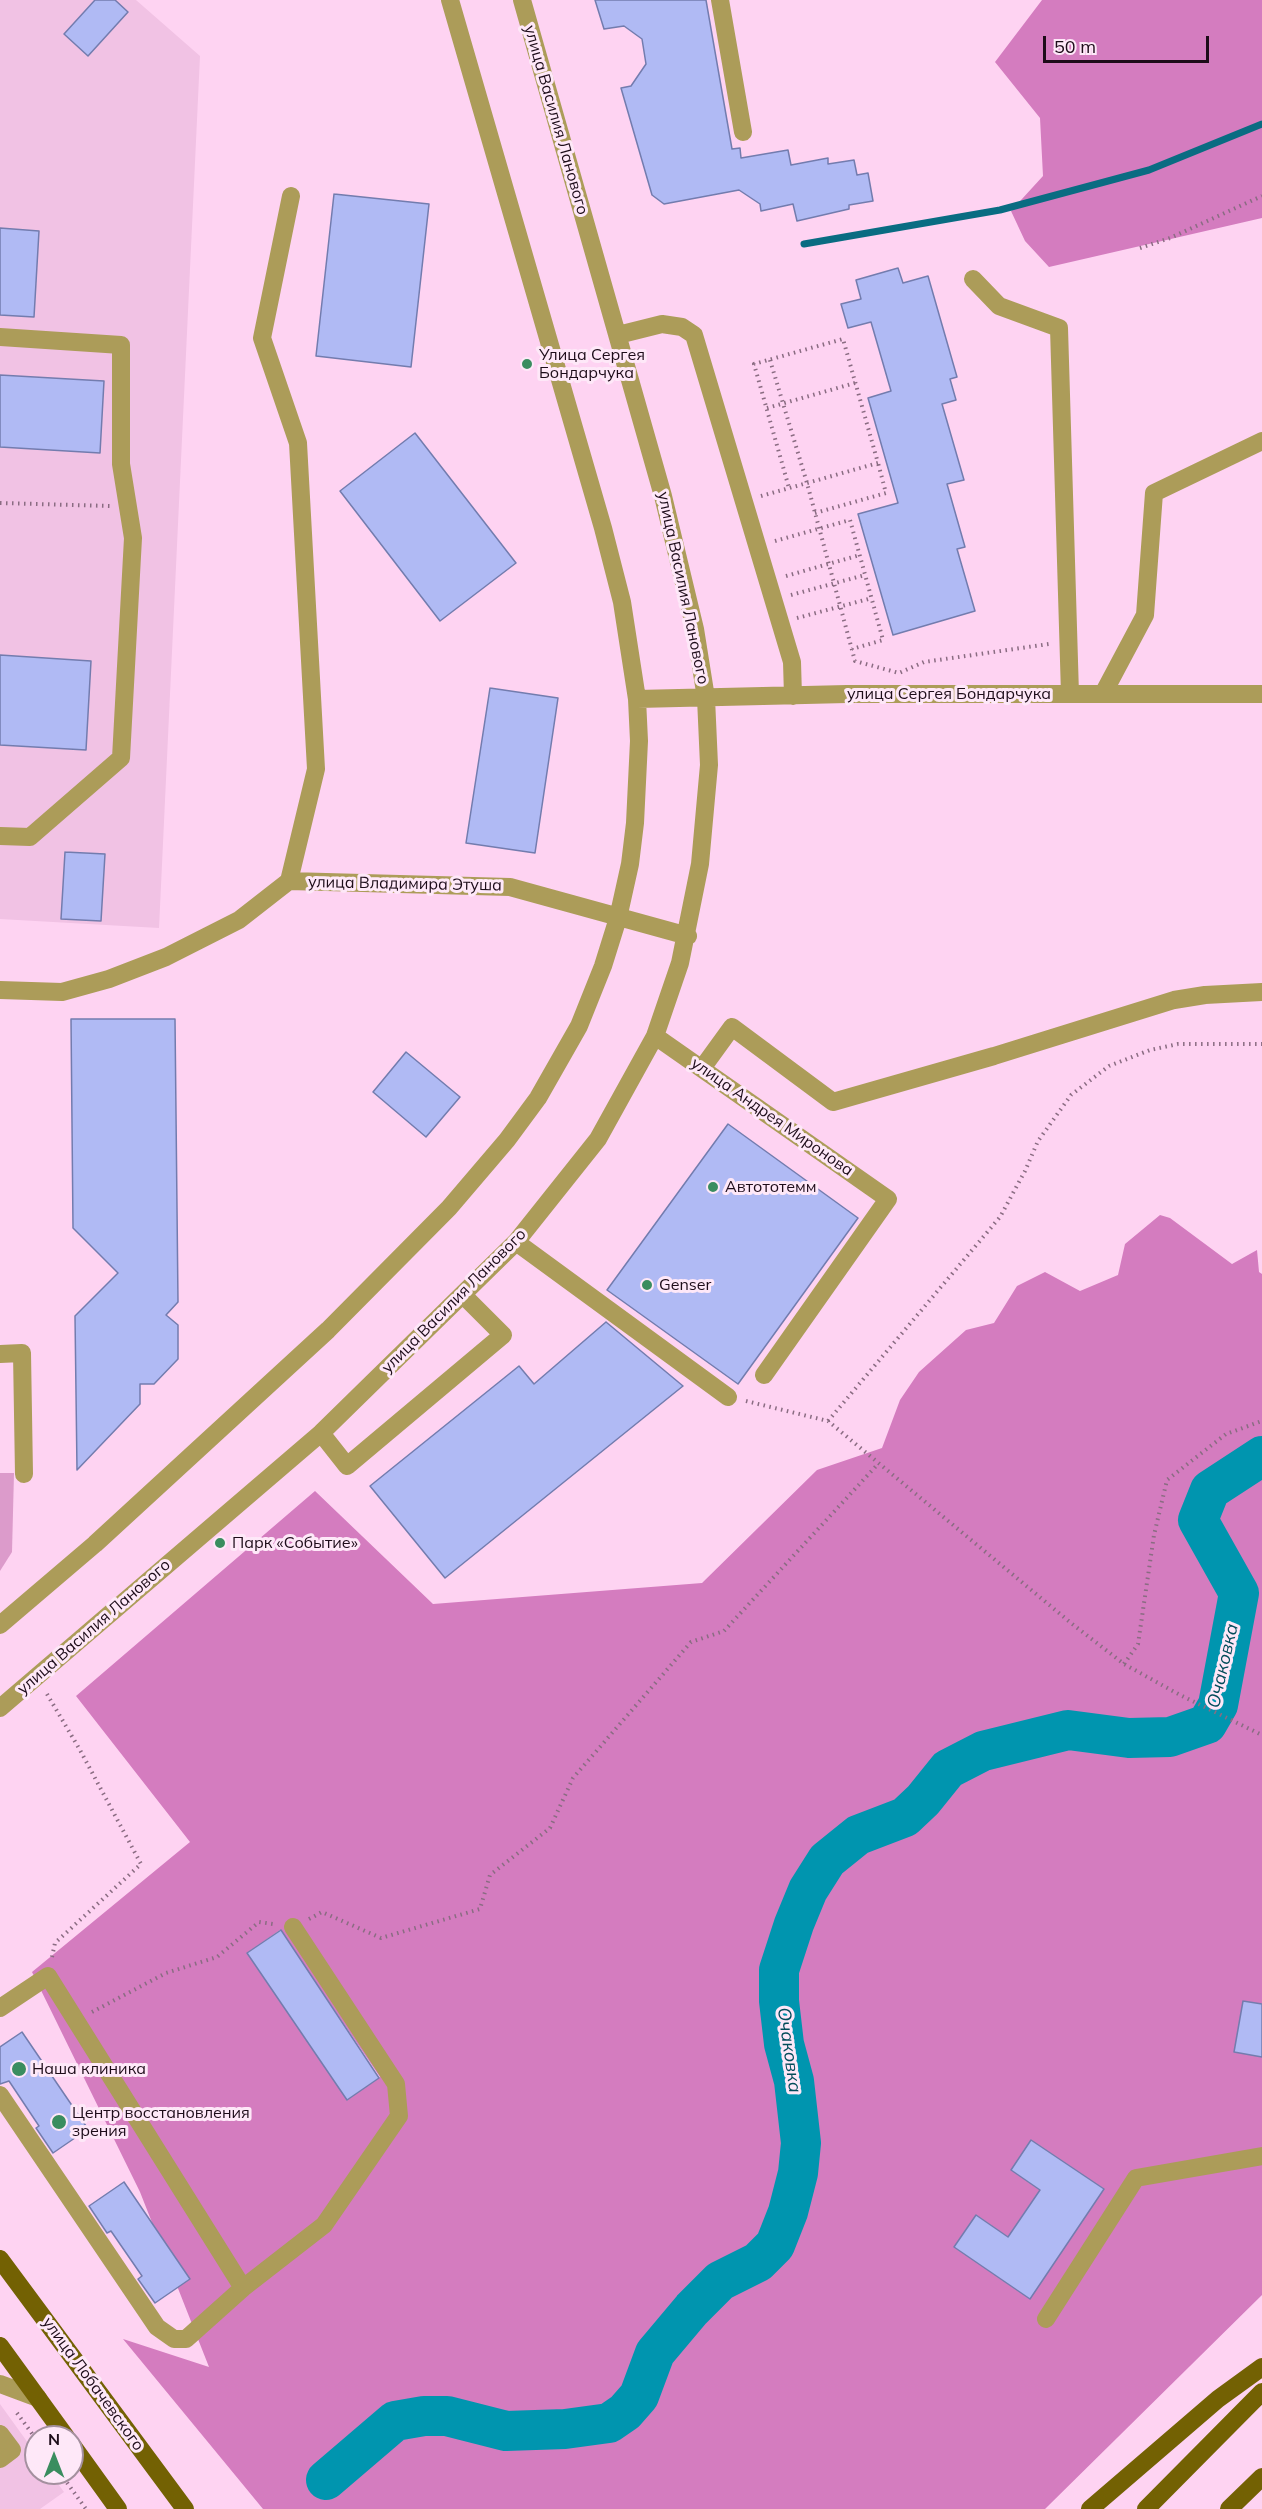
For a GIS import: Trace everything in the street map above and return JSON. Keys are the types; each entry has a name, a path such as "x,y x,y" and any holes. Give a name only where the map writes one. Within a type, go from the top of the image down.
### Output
{"main road":[{"name":"улица Лобачевского","path":"0,2259 185,2509"},
{"path":"0,2346 57,2425"},
{"path":"1090,2509 1218,2399 1262,2367"},
{"path":"1146,2509 1262,2392"},
{"path":"84,2462 118,2509"},
{"path":"1229,2509 1262,2477"}],"street":[{"path":"0,1625 95,1544 319,1338 449,1208 507,1140 538,1098 579,1026 603,966 618,918 630,864 635,823 639,741 637,699 622,602 603,528 450,0"},
{"name":"улица Василия Ланового","path":"0,1708 321,1433 516,1242 598,1139 655,1036 688,936 700,864 710,765 706,698 695,629 663,496 522,0"},
{"path":"720,0 743,132"},
{"path":"289,881 316,769 298,443 262,339 291,196"},
{"path":"973,279 999,306 1059,328 1070,694"},
{"path":"618,336 662,324 682,327 694,335 792,662 793,696"},
{"path":"0,337 121,345 121,464 133,538 121,758 30,837 0,836"},
{"path":"1102,694 1145,615 1154,493 1262,441"},
{"name":"улица Сергея Бондарчука","path":"637,699 1262,694"},
{"name":"улица Владимира Этуша","path":"0,990 62,992 110,979 166,957 239,920 289,881 510,887 688,936"},
{"path":"703,1067 732,1027 833,1102 994,1056 1174,1000 1204,995 1262,992"},
{"name":"улица Андрея Миронова","path":"655,1036 703,1067 888,1199 764,1375"},
{"path":"516,1242 728,1397"},
{"path":"321,1433 347,1466 503,1335 463,1295"},
{"path":"0,1354 22,1353 24,1474"},
{"path":"0,2095 157,2327 174,2339 186,2338 243,2288 324,2225 399,2116 396,2084 293,1927"},
{"path":"0,2008 48,1976 243,2288"},
{"path":"1046,2319 1136,2178 1262,2156"},
{"path":"0,2384 38,2398"},
{"path":"0,2434 12,2450 0,2459"}],"path":[{"path":"1140,248 1170,238 1262,196"},
{"path":"789,488 754,364 843,339 886,493 815,513"},
{"path":"770,360 820,529 855,661 900,673 924,662 1038,646 1068,638"},
{"path":"767,408 856,383"},
{"path":"744,501 878,463"},
{"path":"0,503 128,507"},
{"path":"757,546 850,520 883,640 852,649"},
{"path":"767,581 860,555"},
{"path":"773,600 865,575"},
{"path":"780,622 872,597"},
{"path":"828,1421 1000,1217 1025,1171 1038,1140 1071,1095 1109,1066 1150,1050 1178,1044 1262,1044"},
{"path":"728,1397 828,1421 1071,1623 1124,1664 1180,1695 1262,1735"},
{"path":"1124,1664 1138,1644 1155,1535 1167,1480 1226,1434 1262,1421"},
{"path":"76,2020 166,1973 217,1957 259,1922 293,1927 322,1912 381,1938 480,1909 490,1875 550,1828 573,1778 691,1642 724,1631 878,1464"},
{"path":"37,1676 80,1750 141,1864 55,1943 48,1976"},
{"path":"69,2485 86,2509"}],"shaded area":[{"path":"0,0 136,0 200,56 159,928 0,919"},
{"path":"1042,0 1262,0 1262,218 1049,267 1025,241 1011,211 1043,176 1040,118 995,62"},
{"path":"1160,1215 1170,1218 1232,1264 1257,1250 1259,1272 1262,1274 1262,2004 1243,2001 1234,2052 1262,2057 1262,2295 1045,2509 263,2509 123,2339 209,2367 140,2192 32,1972 190,1842 76,1696 315,1491 433,1604 702,1583 817,1470 882,1448 900,1400 919,1372 966,1330 994,1323 1017,1286 1045,1272 1080,1291 1118,1275 1125,1244","holes":["280,1930 380,2077 347,2100 247,1953","1031,2140 1104,2189 1030,2299 954,2247 976,2215 1008,2237 1040,2190 1011,2170"]},
{"path":"0,1473 14,1473 12,1552 0,1571"},
{"path":"0,2404 24,2437 24,2485 59,2485 64,2492 40,2509 0,2509"}],"building":[{"path":"95,0 115,0 128,12 88,56 64,34"},
{"path":"595,0 706,0 732,149 740,148 741,158 788,150 791,165 828,158 828,164 854,160 857,175 868,173 873,201 849,205 849,209 797,221 793,204 761,211 760,204 739,190 664,204 652,195 621,88 631,86 646,64 642,39 624,26 604,29"},
{"path":"334,194 429,204 411,367 316,356"},
{"path":"0,228 39,231 34,317 0,315"},
{"path":"898,268 903,283 928,276 957,377 950,379 956,400 942,404 964,480 947,484 965,547 957,549 975,611 893,635 858,514 898,503 868,398 891,391 871,322 848,328 841,304 861,299 856,280"},
{"path":"0,375 104,381 100,453 0,447"},
{"path":"415,433 516,563 440,621 340,491"},
{"path":"0,655 91,661 86,750 0,745"},
{"path":"490,688 558,698 535,853 466,843"},
{"path":"65,852 105,854 101,921 61,919"},
{"path":"71,1019 175,1019 178,1302 166,1315 178,1325 178,1359 154,1384 140,1384 140,1404 77,1470 75,1316 118,1273 73,1228"},
{"path":"406,1052 460,1097 426,1137 373,1092"},
{"path":"728,1124 858,1218 738,1384 607,1290"},
{"path":"606,1322 683,1386 445,1578 370,1486 519,1366 534,1384"},
{"path":"281,1930 379,2078 347,2100 247,1953"},
{"path":"1243,2001 1262,2004 1262,2057 1234,2052"},
{"path":"22,2032 88,2129 53,2153 36,2128 39,2126 9,2081 0,2084 0,2047"},
{"path":"1031,2140 1104,2189 1030,2299 954,2247 976,2215 1008,2237 1040,2190 1011,2170"},
{"path":"124,2182 190,2279 155,2303 138,2279 142,2276 111,2231 107,2233 89,2206"}],"waterway":[{"path":"804,244 1000,210 1149,170 1262,124"},
{"name":"Очаковка","path":"326,2480 395,2421 424,2416 447,2416 506,2431 565,2429 609,2423 625,2412 639,2396 655,2353 692,2309 720,2281 758,2262 775,2245 788,2212 798,2173 801,2143 794,2081 784,2044 779,2001 779,1970 808,1890 827,1860 858,1835 905,1817 923,1800 948,1769 983,1751 1068,1730 1129,1738 1170,1737 1207,1724 1218,1705 1239,1593 1198,1520 1210,1490 1262,1456"}],"place":[{"name":"Улица Сергея Бондарчука","path":"527,364"},
{"name":"Автототемм","path":"713,1187"},
{"name":"Genser","path":"647,1285"},
{"name":"Парк «Событие»","path":"220,1543"},
{"name":"Наша клиника","path":"19,2069"},
{"name":"Центр восстановления зрения","path":"59,2122"}]}
